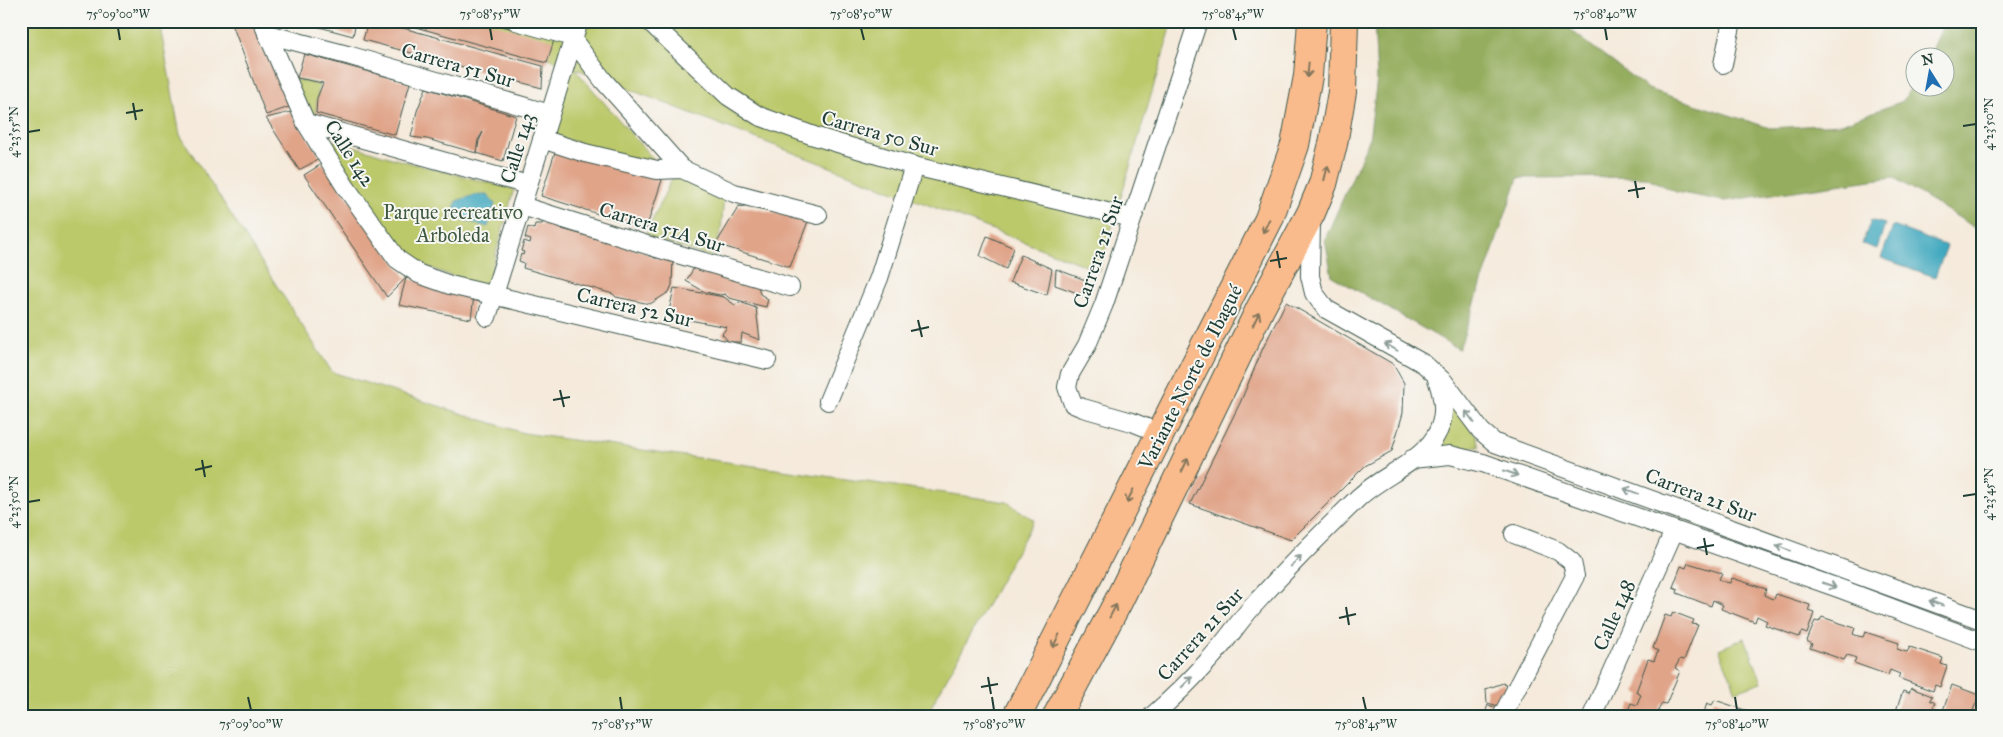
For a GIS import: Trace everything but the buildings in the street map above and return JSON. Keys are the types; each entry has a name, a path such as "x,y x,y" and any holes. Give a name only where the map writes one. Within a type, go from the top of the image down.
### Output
{"highway":[{"name":"Variante Norte de Ibagué","path":"1017,716 1270,219 1295,145 1308,76 1312,21"},
{"name":"Variante Norte de Ibagué","path":"1058,716 1122,594 1260,309 1311,213 1323,184 1333,144 1342,92 1344,21"}],"street":[{"path":"516,21 569,36 574,40 603,80 682,169 734,193 818,216"},
{"name":"Calle 143","path":"487,316 579,21"},
{"name":"Carrera 50 Sur","path":"649,21 728,96 759,116 814,136 914,166 1132,218"},
{"name":"Carrera 21 Sur","path":"1162,434 1132,422 1073,404 1067,387 1070,374 1087,345 1104,304 1198,21"},
{"path":"1723,64 1732,21"},
{"name":"Carrera 51 Sur","path":"265,28 351,56 550,114"},
{"name":"Calle 142","path":"265,28 306,123 345,186 397,259 419,274 450,285 494,295"},
{"path":"306,123 528,184"},
{"path":"542,140 585,153 657,170 682,169"},
{"path":"828,401 880,278 914,166"},
{"name":"Carrera 51A Sur","path":"522,206 660,250 790,287"},
{"name":"Carrera 21 Sur","path":"1311,213 1310,276 1314,293 1326,309 1424,364 1444,382 1481,431 1495,443 1982,620"},
{"name":"Carrera 52 Sur","path":"494,295 767,360"},
{"name":"Carrera 21 Sur","path":"1152,716 1209,660 1252,607 1316,539 1369,488 1412,459 1427,446 1441,426 1444,410 1443,396 1433,372"},
{"path":"1483,464 1495,443"},
{"name":"Carrera 21 Sur","path":"1412,459 1450,456 1483,464 1747,556 1982,642"},
{"name":"Calle 148","path":"1592,716 1674,531"},
{"path":"1502,716 1575,576 1572,562 1558,551 1514,534"},
{"path":"1747,556 1752,536"}],"green space":[{"path":"21,21 159,21 180,135 332,372 523,433 1007,502 1034,520 926,716 21,716"},
{"path":"452,21 1173,21 1099,271 574,68 660,167 545,133 564,64"},
{"path":"1374,21 1566,21 1568,28 1648,89 1770,128 1841,124 1903,101 1906,96 1906,98 1956,98 1956,48 1933,48 1945,21 1982,21 1982,232 1893,177 1724,201 1676,192 1646,177 1518,178 1459,349 1332,276 1325,239 1369,140 1377,79"},
{"path":"290,78 319,85 314,123"},
{"name":"Parque recreativo Arboleda","path":"335,140 395,159 514,189 486,289 420,264 395,250 325,151"},
{"path":"673,176 724,194 721,231 711,257 645,236"},
{"path":"1451,405 1476,435 1479,447 1433,449"},
{"path":"1745,638 1762,682 1736,691 1719,649"}],"water":[{"path":"475,195 488,195 495,204 488,227 453,217 456,201"},
{"path":"1871,220 1885,224 1877,249 1862,244"},
{"path":"1893,226 1947,246 1935,277 1881,258"}]}
